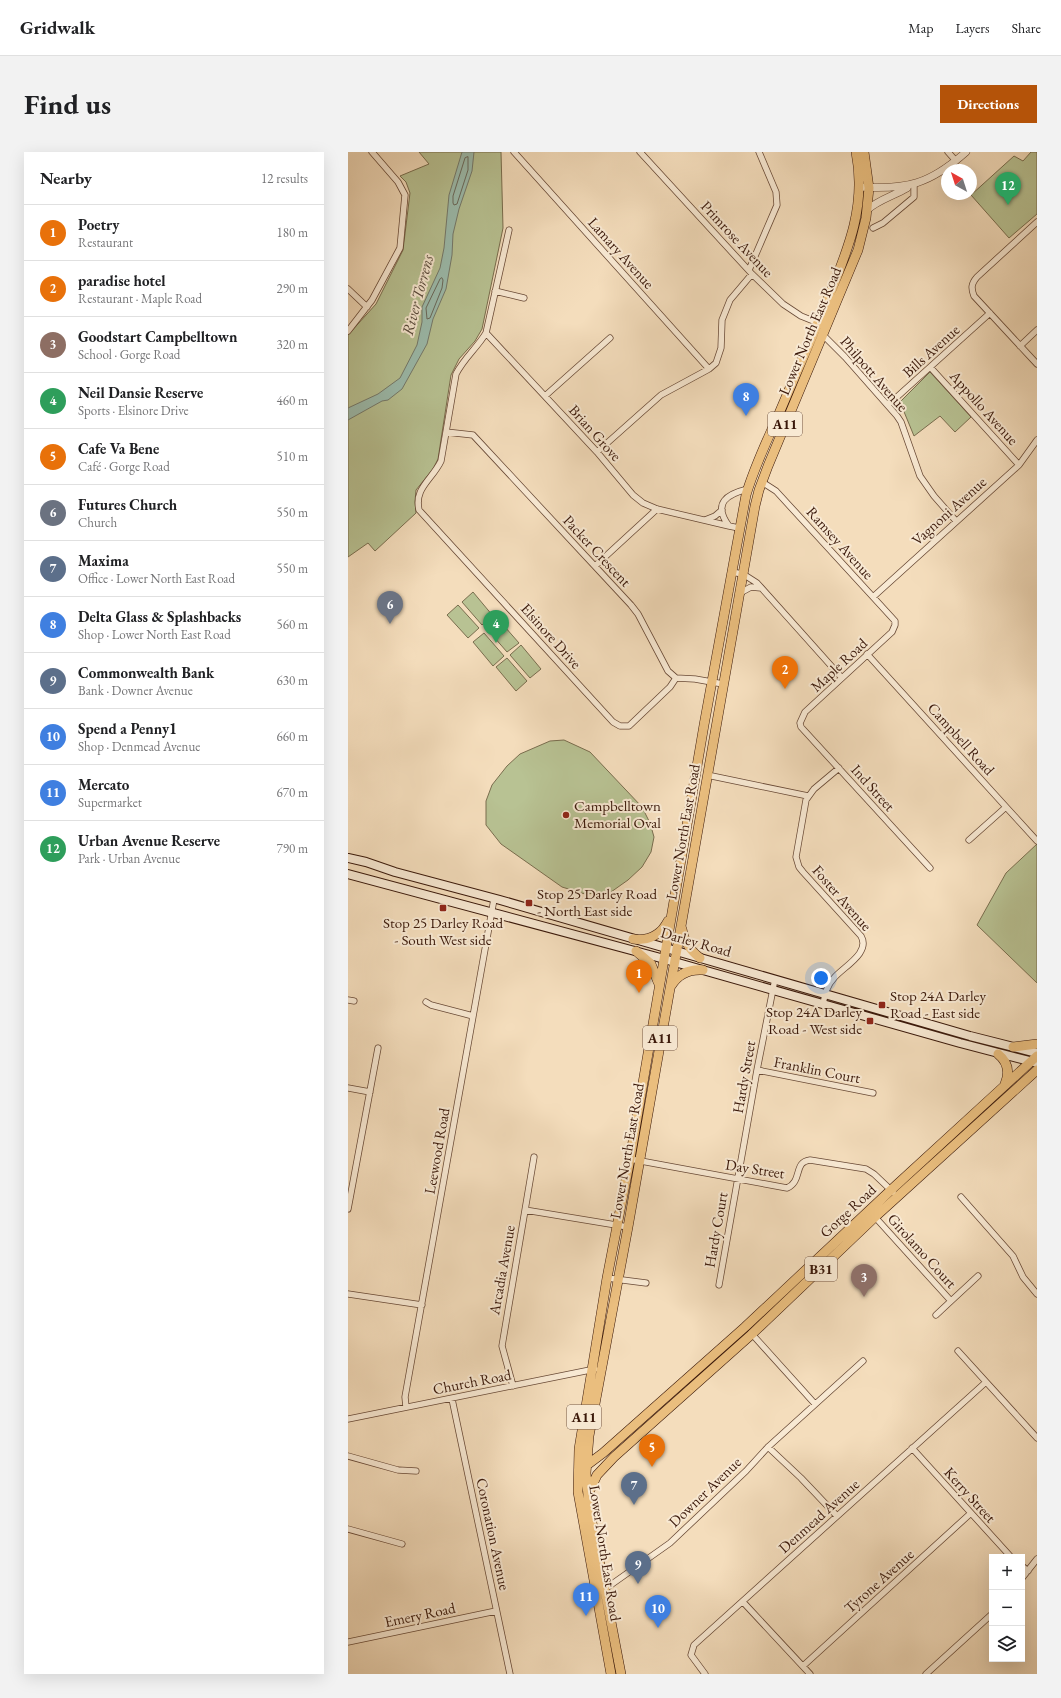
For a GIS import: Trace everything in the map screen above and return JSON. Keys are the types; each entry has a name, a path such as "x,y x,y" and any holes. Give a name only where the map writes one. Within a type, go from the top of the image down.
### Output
{"main road":[{"name":"Lower North East Road","path":"621,1674 579,1449 596,1369 618,1279 628,1227 755,506 762,482 821,329 851,242 857,214 860,187 856,152"},
{"name":"Lower North East Road","path":"596,1369 608,1278 630,1159 658,987 731,572 748,488 759,458 858,250 867,210 869,188 864,152"},
{"path":"748,488 755,506"},
{"name":"Darley Road","path":"348,858 1013,1047 1035,1059"},
{"name":"Darley Road","path":"348,874 636,951 998,1054 1035,1059"},
{"path":"633,938 645,939 657,934 664,928 671,914"},
{"path":"681,924 684,940 692,951 700,958"},
{"path":"636,951 644,957 653,968 657,976 658,987"},
{"path":"669,989 682,974 694,970 703,970"},
{"path":"1013,1047 1037,1044"},
{"path":"998,1054 1005,1061 1008,1071 1007,1080 1001,1089"},
{"name":"Gorge Road","path":"582,1465 603,1453 745,1327 891,1190 1035,1059"},
{"name":"Gorge Road","path":"588,1496 597,1475 614,1457 752,1334 875,1217 1037,1070"},
{"path":"1027,1079 1037,1077"},
{"name":"Gorge Road","path":"582,1465 594,1465 614,1457"},
{"name":"Lower North East Road","path":"582,1465 578,1492 611,1674"}],"street":[{"path":"348,331 372,300 400,248 405,195 398,182 372,152"},
{"name":"Lamary Avenue","path":"514,152 709,369"},
{"name":"Primrose Avenue","path":"640,152 750,272 787,308 821,329"},
{"path":"597,452 661,395 709,369 716,363 721,348 722,320 730,300 750,272 777,205 776,192 760,152"},
{"path":"948,152 956,161"},
{"path":"867,210 877,202 933,176 956,161 966,152"},
{"path":"860,187 888,189 914,185"},
{"path":"872,228 883,223 914,197 914,185"},
{"path":"1037,222 972,282 974,296 1037,364"},
{"path":"446,432 456,374 461,363 478,346 486,333 509,230"},
{"path":"348,289 367,307"},
{"path":"495,291 524,298"},
{"name":"Bills Avenue","path":"888,405 931,368 990,313"},
{"name":"Philpott Avenue","path":"821,329 888,405 901,422 920,476 934,496 956,521"},
{"path":"1020,346 1037,330"},
{"name":"Brian Grove","path":"486,333 597,452 633,495 643,503 657,509 740,528"},
{"path":"545,396 610,338"},
{"name":"Appollo Avenue","path":"931,368 1019,465"},
{"name":"Elsinore Drive","path":"446,432 441,461 436,471 419,493 417,502 419,510 613,722 620,726 629,726 670,687 676,678"},
{"name":"Packer Crescent","path":"446,432 473,435 638,614 668,671 676,678"},
{"name":"Vagnoni Avenue","path":"873,597 1019,465 1037,440"},
{"name":"Ramsey Avenue","path":"762,482 776,491 892,617 895,625"},
{"path":"729,526 724,519 722,510 724,501 729,495 748,488"},
{"path":"595,566 657,509"},
{"path":"704,520 715,516 722,510"},
{"path":"731,572 743,574 762,588 842,678"},
{"path":"740,593 751,587 762,588"},
{"name":"Maple Road","path":"800,723 805,712 892,632 895,625"},
{"name":"Campbell Road","path":"867,654 1037,841"},
{"path":"676,678 723,684"},
{"name":"Ind Street","path":"800,723 801,727 930,868"},
{"path":"707,775 808,796 839,768"},
{"name":"Foster Avenue","path":"808,796 797,850 797,862 799,867 864,941 864,946 861,952 834,978 825,994 823,1004"},
{"path":"969,840 1006,807"},
{"name":"Leewood Road","path":"406,1407 405,1397 494,899"},
{"name":"Hardy Street","path":"738,1180 757,1070 775,979"},
{"path":"348,1000 354,1001"},
{"path":"426,1002 431,1005 473,1016"},
{"path":"348,1209 350,1188 378,1048"},
{"name":"Franklin Court","path":"757,1070 873,1093"},
{"path":"348,1088 370,1092"},
{"name":"Arcadia Avenue","path":"513,1386 502,1346 534,1157"},
{"name":"Day Street","path":"630,1159 787,1188 795,1182 801,1165 805,1160 810,1160 866,1169 874,1174 897,1197"},
{"name":"Hardy Court","path":"719,1285 738,1180"},
{"path":"961,1197 1013,1256 1023,1278 1037,1294"},
{"path":"525,1210 628,1227"},
{"name":"Girolamo Court","path":"875,1217 951,1301"},
{"name":"Girolamo Court","path":"936,1315 978,1276"},
{"path":"608,1278 646,1283"},
{"path":"348,1294 422,1305"},
{"path":"745,1327 816,1404"},
{"path":"958,1351 1037,1438"},
{"name":"Downer Avenue","path":"605,1589 670,1544 746,1471 768,1447 863,1361"},
{"name":"Church Road","path":"348,1419 596,1369"},
{"name":"Denmead Avenue","path":"705,1674 691,1655 694,1645 744,1602 986,1382"},
{"name":"Coronation Avenue","path":"452,1399 510,1674"},
{"path":"768,1447 801,1478 837,1516"},
{"name":"Kerry Street","path":"912,1448 1008,1554"},
{"path":"348,1456 398,1470 416,1471"},
{"name":"Tyrone Avenue","path":"802,1666 971,1513"},
{"path":"348,1529 402,1544"},
{"path":"1025,1574 1037,1559"},
{"path":"744,1602 810,1674"},
{"name":"Emery Road","path":"348,1642 496,1611"},
{"path":"926,1674 989,1617"}],"green space":[{"path":"419,152 501,152 503,228 482,329 475,341 459,359 451,375 438,459 433,469 416,490 416,513 375,551 368,543 348,557 348,335 376,304 403,250 410,193 406,182 400,176 429,164"},
{"path":"1031,152 1037,152 1037,214 1009,238 975,200 977,200 977,190 1014,156 1023,161"},
{"path":"930,372 971,417 955,432 940,416 914,436 900,402"},
{"path":"473,592 493,616 482,625 462,602"},
{"path":"458,605 479,628 468,638 447,615"},
{"path":"498,619 519,643 507,652 487,629"},
{"path":"484,633 504,656 493,666 473,642"},
{"path":"521,645 541,669 530,678 510,655"},
{"path":"507,658 527,681 516,691 496,667"},
{"name":"Campbelltown Memorial Oval","path":"564,740 590,752 642,807 650,823 654,837 651,852 642,867 628,880 611,892 585,894 562,887 501,844 486,825 486,801 492,785 507,766 520,754 550,741"},
{"path":"1037,844 1037,983 977,925 1006,873"}],"water":[{"name":"River Torrens","path":"462,152 474,152 472,171 459,209 453,234 452,255 446,289 433,319 427,344 402,389 388,400 382,401 348,420 348,408 378,394 400,378 417,345 422,322 422,307 440,268 444,248 449,195"}],"place":[{"name":"Urban Avenue Reserve","path":"1008,205"},
{"name":"Delta Glass & Splashbacks","path":"746,416"},
{"name":"Futures Church","path":"390,624"},
{"name":"Neil Dansie Reserve","path":"496,643"},
{"name":"paradise hotel","path":"785,689"},
{"name":"Campbelltown Memorial Oval","path":"566,815"},
{"name":"Stop 25 Darley Road - North East side","path":"529,903"},
{"name":"Stop 25 Darley Road - South West side","path":"443,908"},
{"name":"Poetry","path":"639,993"},
{"name":"Stop 24A Darley Road - East side","path":"882,1005"},
{"name":"Stop 24A Darley Road - West side","path":"870,1021"},
{"name":"Goodstart Campbelltown","path":"864,1297"},
{"name":"Cafe Va Bene","path":"652,1467"},
{"name":"Maxima","path":"634,1505"},
{"name":"Commonwealth Bank","path":"638,1584"},
{"name":"Mercato","path":"586,1616"},
{"name":"Spend a Penny1","path":"658,1628"}]}
